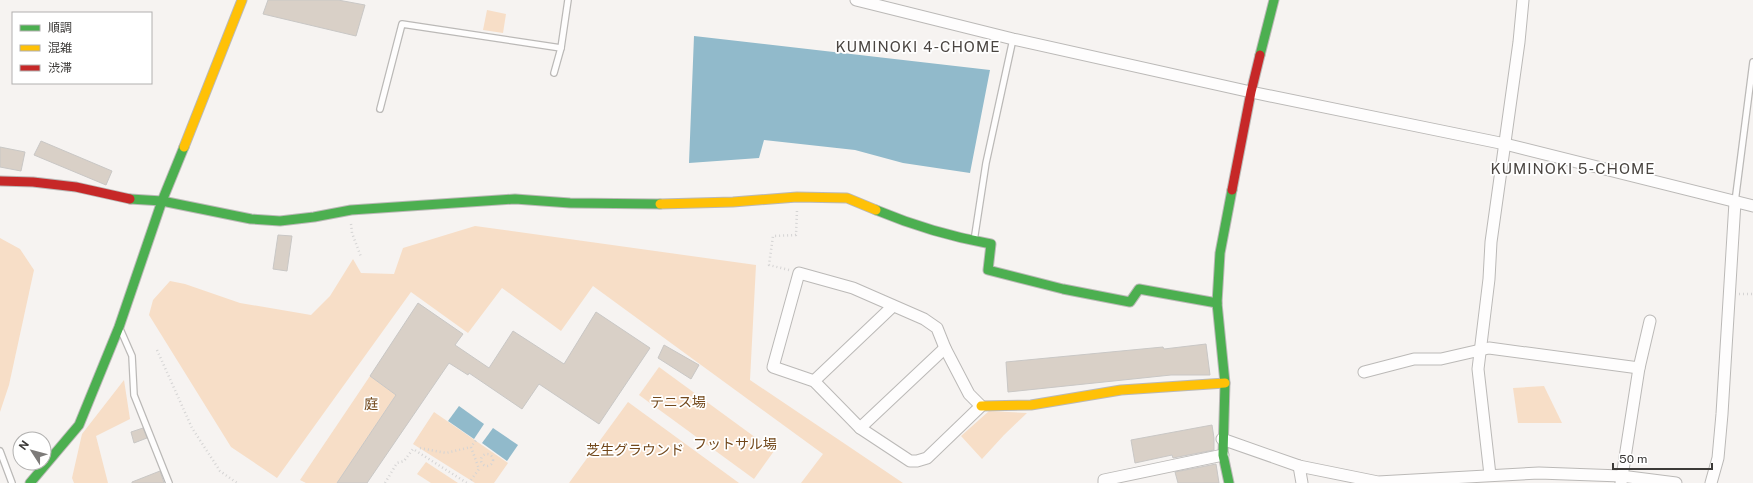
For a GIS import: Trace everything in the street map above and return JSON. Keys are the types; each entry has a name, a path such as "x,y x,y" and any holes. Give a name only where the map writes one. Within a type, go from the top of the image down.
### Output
{"street":[{"path":"30,483 79,425 119,327 162,201 242,0"},
{"path":"856,0 1013,39 1251,92 1504,144 1753,206"},
{"path":"1228,483 1222,439 1225,383 1217,303 1220,253 1251,92 1274,0"},
{"path":"1490,475 1478,369 1489,279 1491,242 1519,42 1523,0"},
{"path":"0,181 33,182 76,187 123,198 162,201 251,219 280,221 314,217 351,210 515,199 570,203 649,204 733,202 797,196 847,198 895,218 974,241 991,244 988,270 1023,280 1102,298 1130,302 1140,289 1217,303"},
{"path":"1711,483 1718,458 1722,414 1736,202"},
{"path":"981,406 969,394 945,348 937,328 924,319 853,288 799,273 773,367 814,381 860,428 910,461 917,461 927,458 981,406 1031,404 1121,390 1225,383"},
{"path":"814,381 893,306"},
{"path":"1621,479 1639,368 1650,321"},
{"path":"860,428 945,348"},
{"path":"1364,372 1414,359 1441,359 1489,348 1639,368"},
{"path":"1222,439 1299,466 1378,483 1457,480 1490,475 1540,478 1621,479 1676,483"},
{"path":"1104,483 1104,480 1223,455"},
{"path":"1299,466 1302,483"}],"lane":[{"path":"554,73 561,48 568,0"},
{"path":"380,109 402,24 561,48"},
{"path":"974,241 986,163 1013,39"},
{"path":"1736,202 1753,62"},
{"path":"119,327 132,356 134,395 169,483"},
{"path":"0,451 12,483"}],"path":[{"path":"797,196 796,235 773,236 769,265 799,273"},
{"path":"352,233 361,257"},
{"path":"157,350 192,428 220,471 237,483"},
{"path":"420,448 446,453 471,447 477,439"},
{"path":"471,447 479,469 471,480"},
{"path":"385,483 397,464 404,461 413,449 467,483"},
{"path":"485,454 489,454 494,460 491,465 488,466 482,464 481,458 485,454"}],"green space":[{"path":"487,10 506,14 503,33 483,30"},
{"path":"475,226 756,265 750,380 903,483 801,483 823,454 593,286 561,331 502,288 468,333 411,292 277,478 231,447 149,315 153,300 170,281 185,284 240,303 311,315 330,296 353,259 361,273 394,274 403,248"},
{"path":"0,238 20,249 34,270 9,385 0,412"},
{"path":"659,367 774,451 754,479 639,395"},
{"name":"庭","path":"370,376 396,395 337,483 306,483 300,480"},
{"path":"124,380 130,419 96,436 108,483 74,483 72,478 82,434"},
{"path":"1544,386 1562,423 1518,423 1513,388"},
{"name":"芝生グラウンド","path":"628,402 739,483 569,483"},
{"path":"989,411 1027,413 982,459 961,436"},
{"path":"434,412 508,463 494,483 475,483 413,444"},
{"path":"426,462 458,483 431,483 417,474"}],"water":[{"path":"694,36 990,70 970,173 903,163 855,150 764,140 759,158 689,163"},
{"path":"459,406 484,424 474,439 448,421"},
{"path":"493,428 518,445 507,461 482,443"}],"building":[{"path":"268,0 338,0 365,5 356,36 263,14"},
{"path":"41,141 112,171 106,185 34,155"},
{"path":"0,147 25,152 21,171 0,167"},
{"path":"278,235 292,236 287,271 273,269"},
{"path":"418,303 463,334 455,345 489,368 513,331 564,364 596,312 650,348 599,424 539,384 522,409 469,373 468,375 449,363 367,483 337,483 396,395 370,376"},
{"path":"1206,344 1210,375 1171,375 1008,392 1006,362 1163,347 1164,349"},
{"path":"664,345 699,365 691,379 658,358"},
{"path":"1212,425 1214,450 1173,458 1172,455 1135,463 1131,440"},
{"path":"143,428 147,438 134,443 131,432"},
{"path":"1216,464 1219,483 1178,483 1175,472"},
{"path":"160,471 164,483 132,483 132,482"}],"traffic: fast":[{"path":"1260,55 1274,0"},
{"path":"30,483 79,425 119,327 162,201 184,147"},
{"path":"1229,483 1223,455 1225,383 1217,303 1220,253 1232,190"},
{"path":"130,199 162,201 251,219 280,221 314,217 351,210 515,199 570,203 660,204"},
{"path":"876,210 932,230 991,244 988,270 1063,289 1130,302 1139,289 1217,303"}],"traffic: slow":[{"path":"184,147 242,0"},
{"path":"660,204 733,202 797,197 847,198 876,210"},
{"path":"981,406 1031,405 1121,390 1225,383"}],"traffic: jam":[{"path":"1232,190 1251,92 1260,55"},
{"path":"0,181 33,182 76,187 130,199"}],"district":[{"name":"KUMINOKI 4-CHOME","path":"918,46"},
{"name":"KUMINOKI 5-CHOME","path":"1573,168"}],"park label":[{"name":"テニス場","path":"678,402"},
{"name":"フットサル場","path":"735,444"}]}
